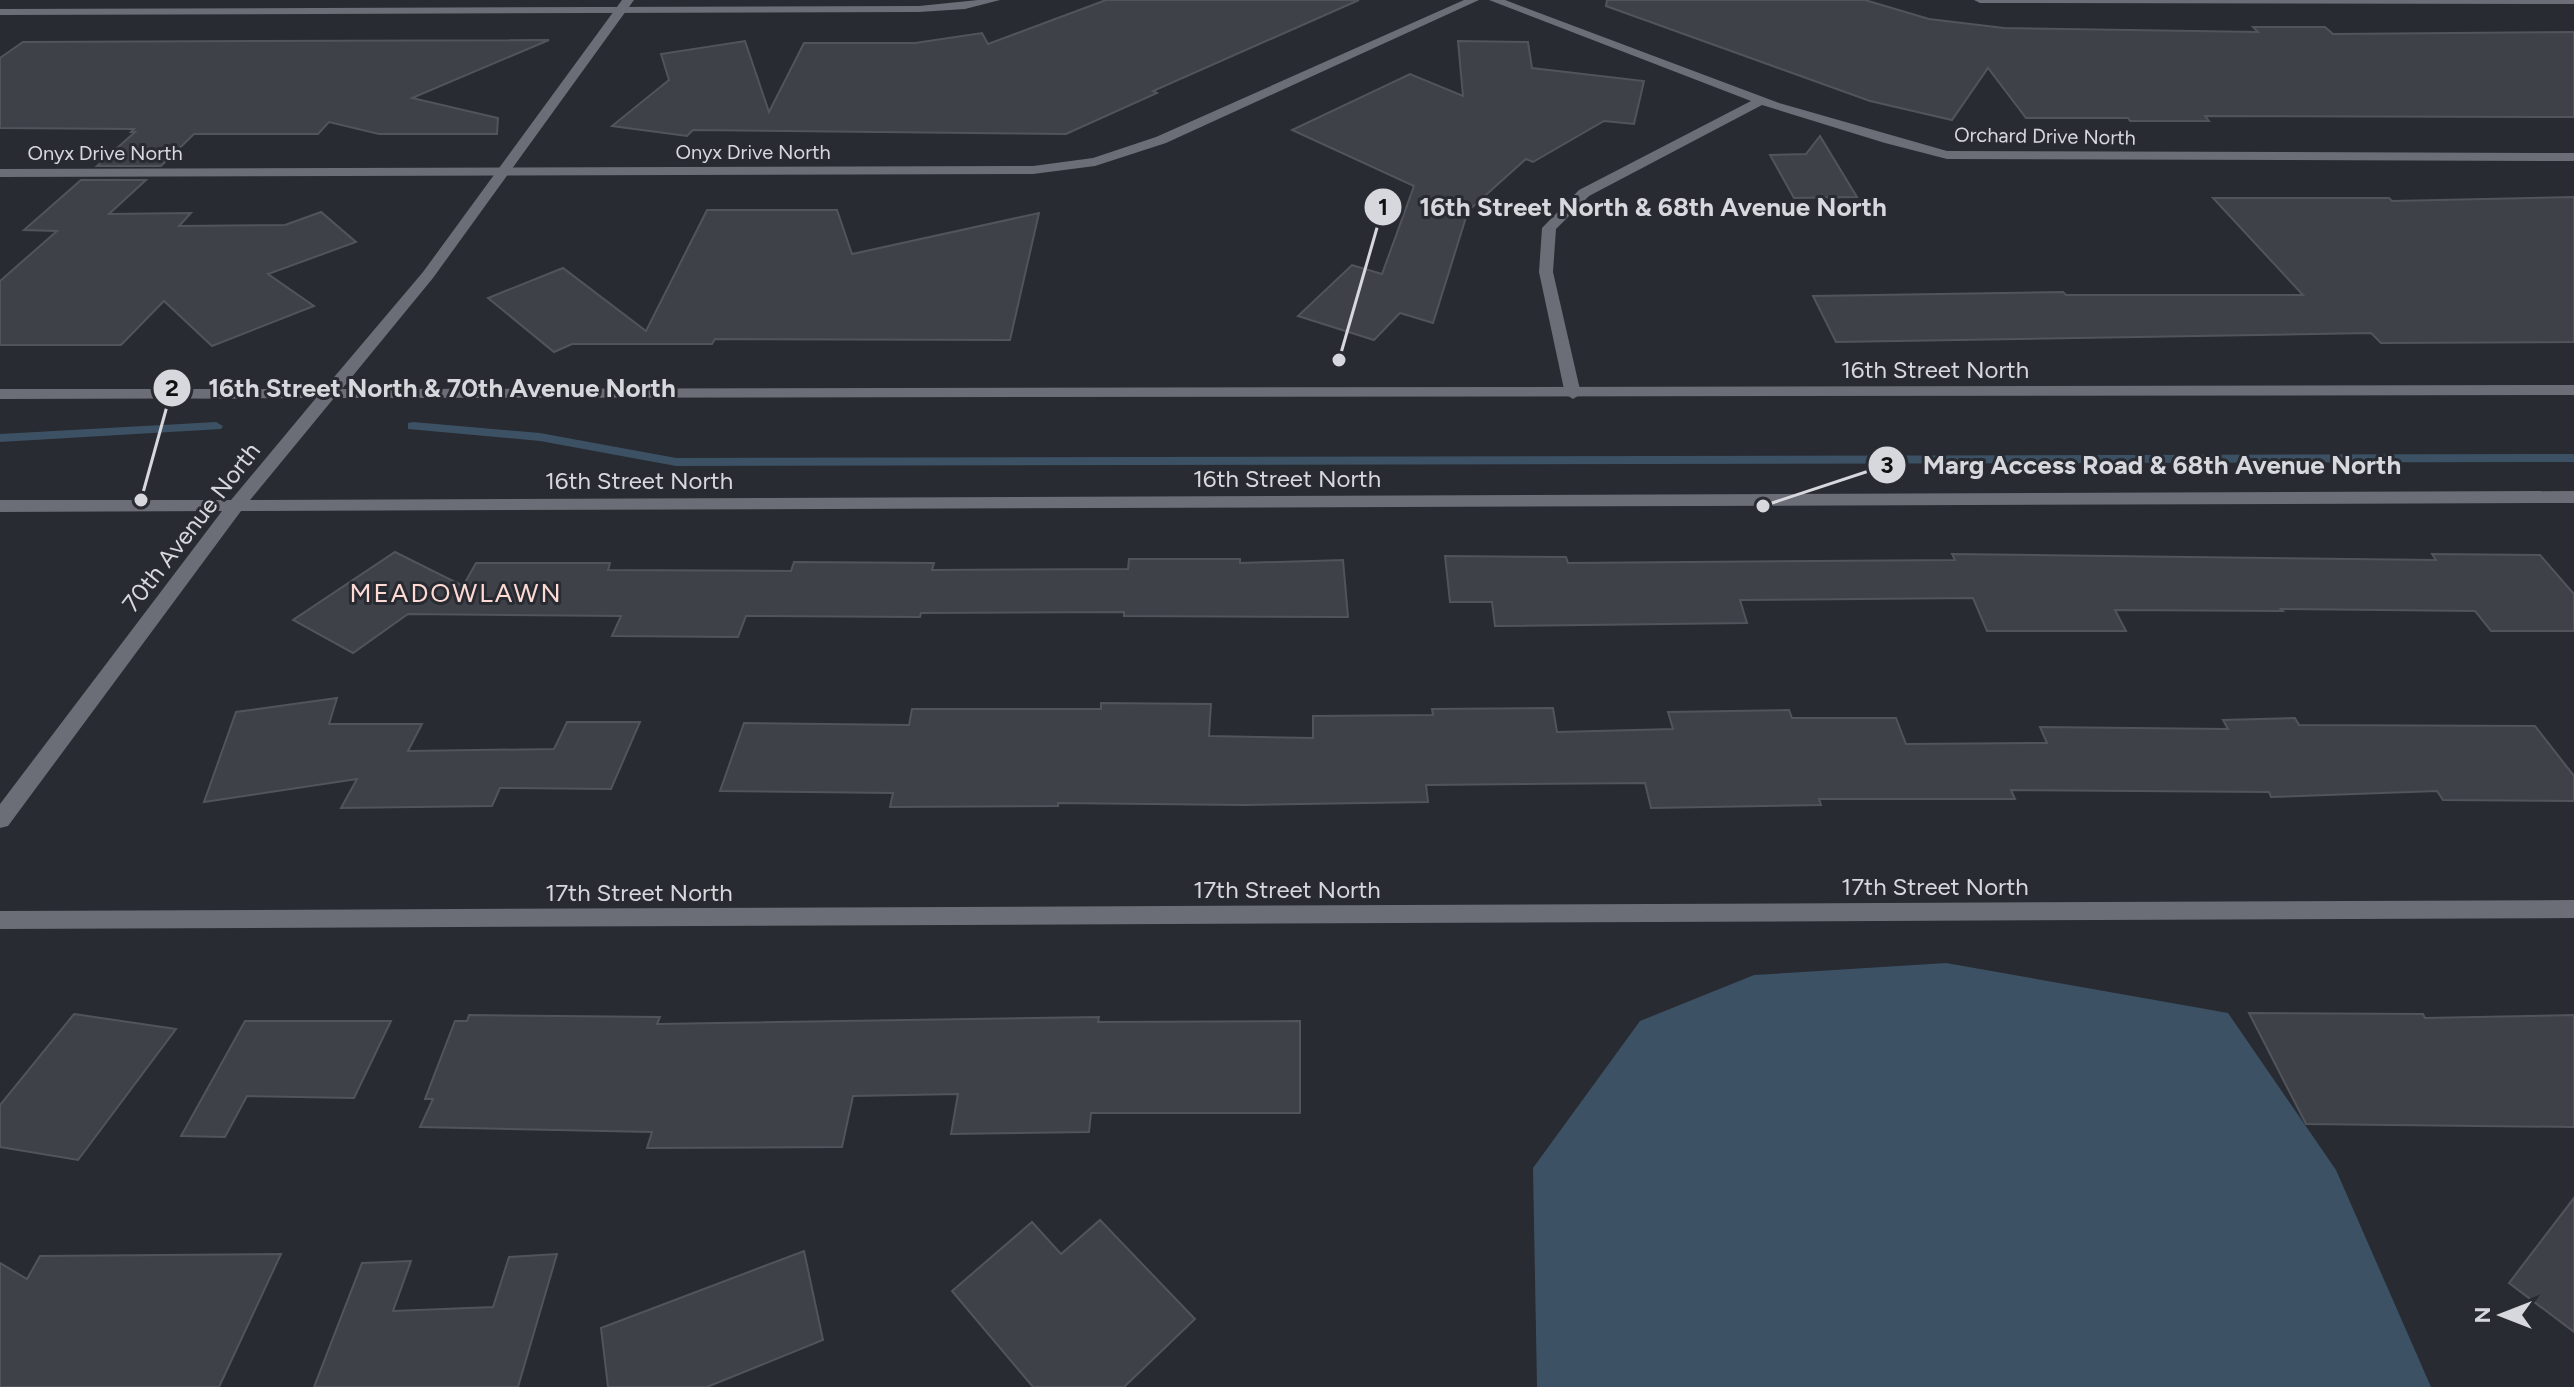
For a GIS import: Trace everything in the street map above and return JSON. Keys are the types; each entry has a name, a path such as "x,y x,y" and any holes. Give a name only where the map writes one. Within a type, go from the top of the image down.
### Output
{"street":[{"path":"0,12 624,6 919,9 965,6 994,0"},
{"name":"Onyx Drive North","path":"0,173 1033,170 1095,162 1161,140 1473,0"},
{"name":"Orchard Drive North","path":"1495,0 1762,100 1887,141 1947,155 2574,157"},
{"path":"1980,0 2574,1"},
{"name":"70th Avenue North","path":"0,820 235,506 428,275 624,6"},
{"path":"1573,394 1546,272 1549,228 1584,193 1762,100"},
{"name":"16th Street North","path":"0,394 1573,394 2574,390"},
{"name":"16th Street North","path":"0,506 2574,497"},
{"name":"17th Street North","path":"0,920 2574,909"}],"water":[{"path":"1946,963 2228,1013 2336,1170 2431,1387 1537,1387 1533,1168 1640,1021 1754,975"}],"building":[{"path":"1106,0 1359,0 1153,91 1157,93 1066,134 693,130 687,136 612,126 669,80 661,54 745,41 769,112 804,43 915,43 982,33 988,44"},
{"path":"1607,0 1865,0 1929,19 2004,28 2258,32 2253,27 2325,27 2333,34 2574,32 2574,117 2205,116 2209,121 2026,118 1988,68 1952,120 1870,101 1606,6"},
{"path":"549,40 412,98 498,118 497,134 379,134 329,122 318,134 194,134 161,166 97,166 135,132 131,132 134,129 0,128 0,58 23,42"},
{"path":"1458,41 1528,42 1532,68 1644,81 1634,124 1604,121 1533,162 1526,159 1468,211 1433,323 1400,313 1374,340 1298,316 1352,265 1382,274 1414,186 1292,130 1410,74 1463,96"},
{"path":"1820,136 1857,197 1794,198 1770,155 1806,154"},
{"path":"81,180 146,180 109,214 191,213 179,226 285,225 321,212 356,242 268,274 314,306 212,346 164,301 121,345 0,345 0,281 57,231 24,230"},
{"path":"2574,197 2574,342 2381,343 2371,333 1836,342 1813,296 2063,292 2066,295 2303,295 2213,198 2389,198 2392,201"},
{"path":"707,210 837,210 852,254 1039,213 1010,340 715,339 712,344 572,344 554,352 488,298 563,268 646,331"},
{"path":"395,552 463,586 476,563 610,563 608,570 791,571 794,562 934,563 932,570 1128,569 1129,559 1240,559 1240,563 1343,560 1348,617 1124,616 1124,612 921,613 920,617 746,616 738,637 612,636 621,616 408,614 353,653 293,620"},
{"path":"1952,554 2436,560 2432,554 2540,555 2574,594 2574,631 2491,631 2475,611 2281,609 2283,611 2115,610 2126,631 1987,631 1973,598 1740,600 1747,623 1495,626 1492,602 1450,602 1445,556 1566,557 1568,563 1955,560"},
{"path":"337,698 329,724 422,724 408,751 554,749 567,722 640,722 611,789 500,788 492,806 341,808 357,779 204,802 236,712"},
{"path":"1101,703 1211,704 1209,736 1313,738 1313,716 1433,715 1432,709 1553,708 1557,732 1673,729 1668,712 1789,710 1792,718 1896,718 1906,744 2047,743 2040,727 2228,729 2223,720 2295,718 2299,725 2535,726 2574,776 2574,801 2443,800 2437,791 2271,797 2269,792 2011,790 2015,799 1819,799 1821,805 1651,808 1645,783 1426,785 1428,802 1244,805 1058,803 1058,806 890,807 893,793 720,791 744,723 909,725 912,709 1101,709"},
{"path":"2249,1013 2423,1014 2425,1018 2574,1015 2574,1127 2306,1124"},
{"path":"74,1014 176,1029 78,1160 0,1147 0,1105"},
{"path":"469,1015 660,1017 657,1024 1099,1017 1098,1022 1300,1021 1300,1113 1091,1113 1089,1132 951,1134 958,1094 853,1096 842,1147 647,1148 652,1132 420,1127 433,1099 425,1099 455,1021 467,1021"},
{"path":"245,1021 391,1021 354,1098 247,1096 225,1137 181,1136"},
{"path":"2574,1198 2574,1332 2509,1283"},
{"path":"1100,1220 1195,1319 1124,1387 1033,1387 952,1291 1032,1222 1061,1254"},
{"path":"804,1251 823,1340 707,1387 608,1387 601,1328"},
{"path":"281,1254 219,1387 0,1387 0,1263 27,1279 40,1256"},
{"path":"557,1254 518,1387 314,1387 362,1263 411,1261 393,1311 493,1307 509,1257"}],"waterway":[{"path":"0,438 216,426"},
{"path":"413,426 540,437 676,462 2574,458"}],"place":[{"name":"16th Street North & 68th Avenue North","path":"1339,360"},
{"name":"16th Street North & 70th Avenue North","path":"141,500"},
{"name":"Marg Access Road & 68th Avenue North","path":"1763,506"}],"district":[{"name":"MEADOWLAWN","path":"456,593"}]}
